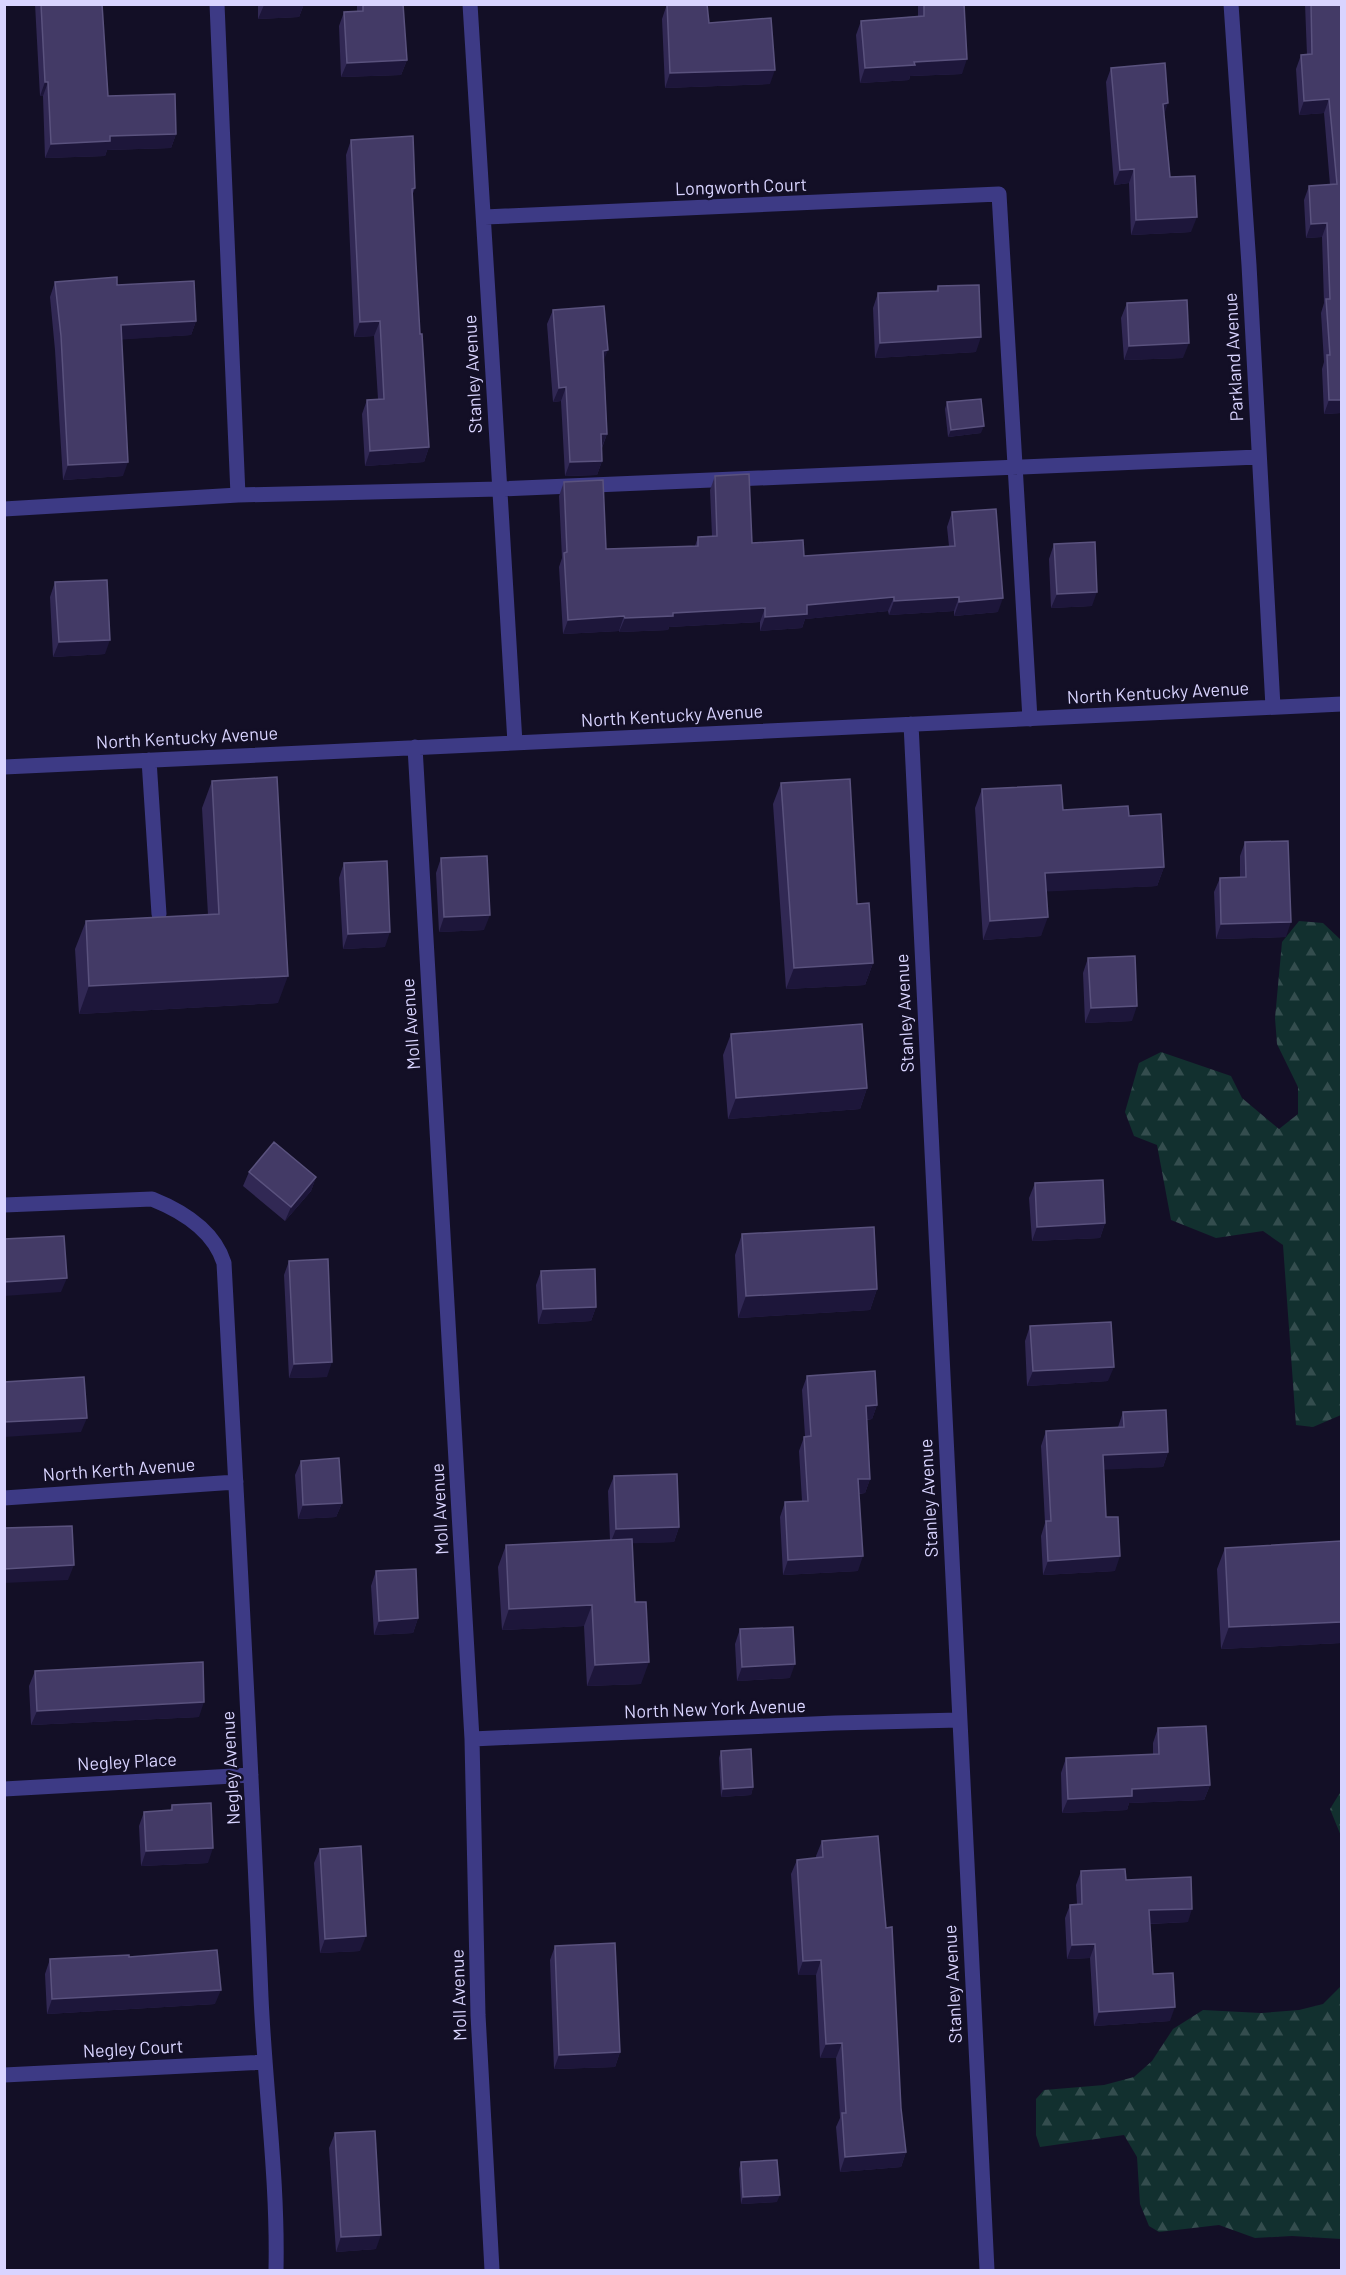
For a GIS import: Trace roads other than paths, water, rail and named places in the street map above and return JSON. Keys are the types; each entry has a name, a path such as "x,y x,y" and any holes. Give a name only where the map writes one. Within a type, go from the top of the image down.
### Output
{"street":[{"path":"217,4 238,495"},
{"name":"Stanley Avenue","path":"470,4 485,217 514,742"},
{"name":"Parkland Avenue","path":"1231,4 1249,265 1273,707"},
{"name":"Longworth Court","path":"485,217 999,194 1015,469"},
{"path":"4,509 238,495 499,489 1258,457"},
{"path":"1015,469 1030,719"},
{"name":"North Kentucky Avenue","path":"4,766 1341,704"},
{"name":"Stanley Avenue","path":"911,724 987,2271"},
{"name":"Moll Avenue","path":"415,747 472,1739 478,2015 492,2271"},
{"path":"149,760 159,914"},
{"name":"Negley Avenue","path":"4,1205 152,1199 174,1208 193,1221 219,1248 224,1263 264,2062 277,2226 276,2271"},
{"name":"North Kerth Avenue","path":"4,1497 236,1482"},
{"name":"North New York Avenue","path":"472,1739 959,1720"},
{"name":"Negley Place","path":"4,1789 251,1775"},
{"name":"Negley Court","path":"4,2075 264,2062"}]}
